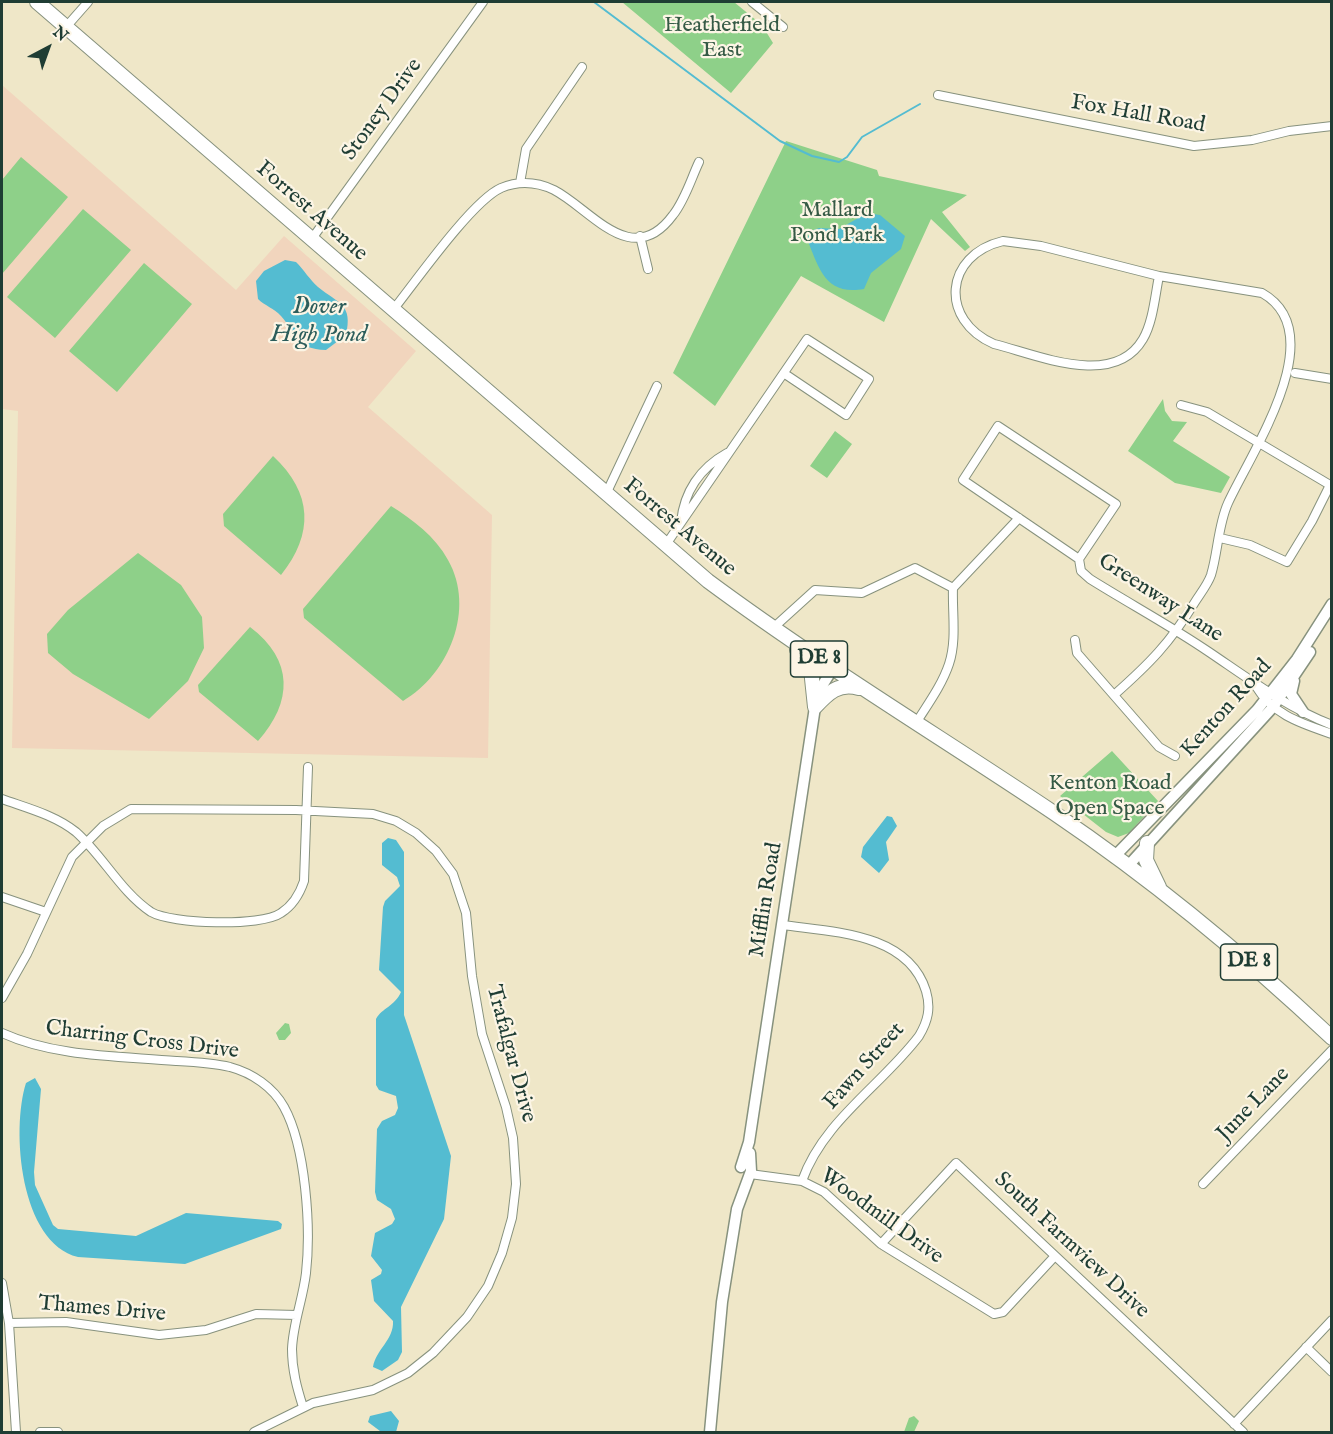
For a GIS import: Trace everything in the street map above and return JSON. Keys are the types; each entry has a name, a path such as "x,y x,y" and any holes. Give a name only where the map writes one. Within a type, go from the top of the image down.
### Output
{"highway":[{"name":"Forrest Avenue","path":"37,2 665,546 785,637 1128,866 1251,964 1332,1038"},
{"path":"785,637 810,666 816,707"},
{"path":"816,707 837,687 850,685 865,689"},
{"path":"1147,843 1146,860 1161,891"}],"main road":[{"name":"Kenton Road","path":"1128,866 1272,699 1332,604"},
{"name":"Kenton Road","path":"1114,857 1300,670 1332,614"},
{"name":"Mifflin Road","path":"710,1432 718,1332 737,1209 749,1172 749,1142 816,707 822,686 833,668"},
{"path":"1300,670 1292,685 1291,694 1303,712"}],"street":[{"path":"66,27 88,2"},
{"name":"Stoney Drive","path":"311,240 483,2"},
{"path":"752,2 783,27"},
{"path":"520,183 526,149 582,67"},
{"name":"Fox Hall Road","path":"938,95 1194,146 1211,146 1332,126"},
{"path":"393,310 483,199 500,189 520,183 554,190 609,231 640,236 655,231 675,214 699,162"},
{"path":"640,236 648,270"},
{"path":"1114,695 1149,664 1176,633 1210,577 1229,502 1287,400 1295,373 1297,332 1290,315 1273,298 1262,293 1159,276 1041,246 1003,241 986,245 973,254 957,277 956,296 962,319 981,338 994,344 1100,368 1126,358 1143,339 1159,276"},
{"path":"665,546 807,339 869,379 846,415 785,374"},
{"path":"1295,373 1332,379"},
{"path":"606,494 657,386"},
{"path":"1181,405 1207,412 1330,485 1312,521 1287,562 1250,545 1220,538"},
{"name":"Greenway Lane","path":"1079,559 963,480 998,426 1116,504 1079,559 1081,571 1090,579 1255,683 1272,699"},
{"path":"916,723 941,683 949,662 953,641 953,588 1019,518"},
{"path":"772,628 815,590 862,593 915,568 953,588"},
{"path":"1075,640 1077,652 1114,695 1159,747 1175,756"},
{"path":"1272,699 1332,725"},
{"path":"1272,699 1304,725 1332,734"},
{"path":"2,798 57,820 85,841 133,896 159,916 179,920 263,920 281,913 301,890 306,872 308,767"},
{"name":"Trafalgar Drive","path":"2,998 27,954 66,866 85,841 121,813 142,807 367,813 396,821 426,842 453,874 464,902 478,1018 486,1052 510,1122 516,1175 512,1218 502,1253 488,1286 456,1330 422,1363 396,1380 373,1390 323,1400 303,1407 254,1432"},
{"path":"2,897 46,912"},
{"name":"Fawn Street","path":"783,925 854,935 882,944 913,968 924,984 928,999 926,1025 919,1036 822,1141 808,1163 801,1181"},
{"name":"Charring Cross Drive","path":"2,1033 31,1045 55,1049 228,1066 242,1071 267,1086 284,1107 306,1197 306,1264 293,1334 293,1367 303,1407"},
{"name":"June Lane","path":"1203,1184 1332,1050"},
{"name":"South Farmview Drive","path":"881,1244 956,1163 1243,1432"},
{"name":"Woodmill Drive","path":"749,1172 801,1181 833,1198 881,1244 994,1314 1004,1312 1055,1256"},
{"path":"2,1283 9,1323 16,1432"},
{"name":"Thames Drive","path":"9,1323 66,1322 159,1335 206,1329 256,1314 297,1315"},
{"path":"1234,1424 1332,1320"},
{"path":"1306,1347 1332,1372"},
{"path":"40,1432 58,1432"}],"shaded area":[{"path":"2,85 236,290 284,236 416,351 368,407 492,515 488,758 12,748 18,411 2,409"}],"green space":[{"name":"Heatherfield East","path":"622,2 734,2 762,25 773,43 731,93"},
{"name":"Mallard Pond Park","path":"786,141 877,170 879,176 967,195 942,212 970,247 965,251 931,219 884,322 801,276 715,406 673,373"},
{"path":"21,157 68,197 2,274 2,180"},
{"path":"83,209 131,250 55,338 7,297"},
{"path":"144,263 192,304 117,392 69,351"},
{"path":"1163,399 1165,411 1172,421 1187,422 1173,441 1230,477 1221,493 1175,483 1128,451"},
{"path":"835,431 852,444 827,478 810,466"},
{"path":"273,456 296,484 302,499 304,514 304,529 299,544 292,560 281,575 224,526 223,514"},
{"path":"391,506 423,529 443,551 456,579 459,599 458,619 445,657 419,689 403,701 304,618 303,609"},
{"path":"138,553 181,585 202,617 204,648 188,681 149,719 73,674 48,653 47,634 68,610"},
{"path":"250,627 275,653 284,682 278,711 258,741 199,692 198,685"},
{"name":"Kenton Road Open Space","path":"1112,751 1158,801 1129,833 1118,837 1106,832 1060,796"},
{"path":"285,1023 289,1024 291,1033 285,1040 279,1040 276,1033"},
{"path":"914,1416 919,1421 914,1432 904,1432 909,1418"}],"water":[{"path":"867,213 880,215 905,236 901,249 871,273 864,289 840,288 825,277 807,239 811,231 819,228 839,229"},
{"name":"Dover High Pond","path":"285,260 296,262 315,284 338,301 346,311 348,325 346,335 326,350 303,344 278,313 258,299 256,281 264,271"},
{"path":"887,816 892,817 897,826 886,842 889,860 879,873 861,857 863,847"},
{"path":"388,838 396,840 404,852 404,1015 451,1156 444,1219 401,1307 402,1352 398,1360 382,1371 373,1367 391,1334 393,1321 374,1301 371,1280 381,1274 382,1270 371,1256 375,1233 392,1224 395,1219 391,1209 377,1200 375,1192 377,1129 382,1121 395,1115 398,1108 396,1096 379,1090 376,1085 376,1019 401,992 379,970 383,907 385,901 400,886 397,877 382,865 382,843"},
{"path":"35,1078 41,1089 34,1172 35,1185 53,1225 58,1229 136,1236 186,1213 278,1221 282,1224 281,1229 185,1264 78,1257 58,1247 43,1231 32,1208 21,1155 22,1103 26,1083"},
{"path":"391,1411 399,1421 396,1432 380,1431 368,1422 370,1416"}],"waterway":[{"path":"594,2 780,141 812,156 839,162 847,157 862,137 920,104"}]}
